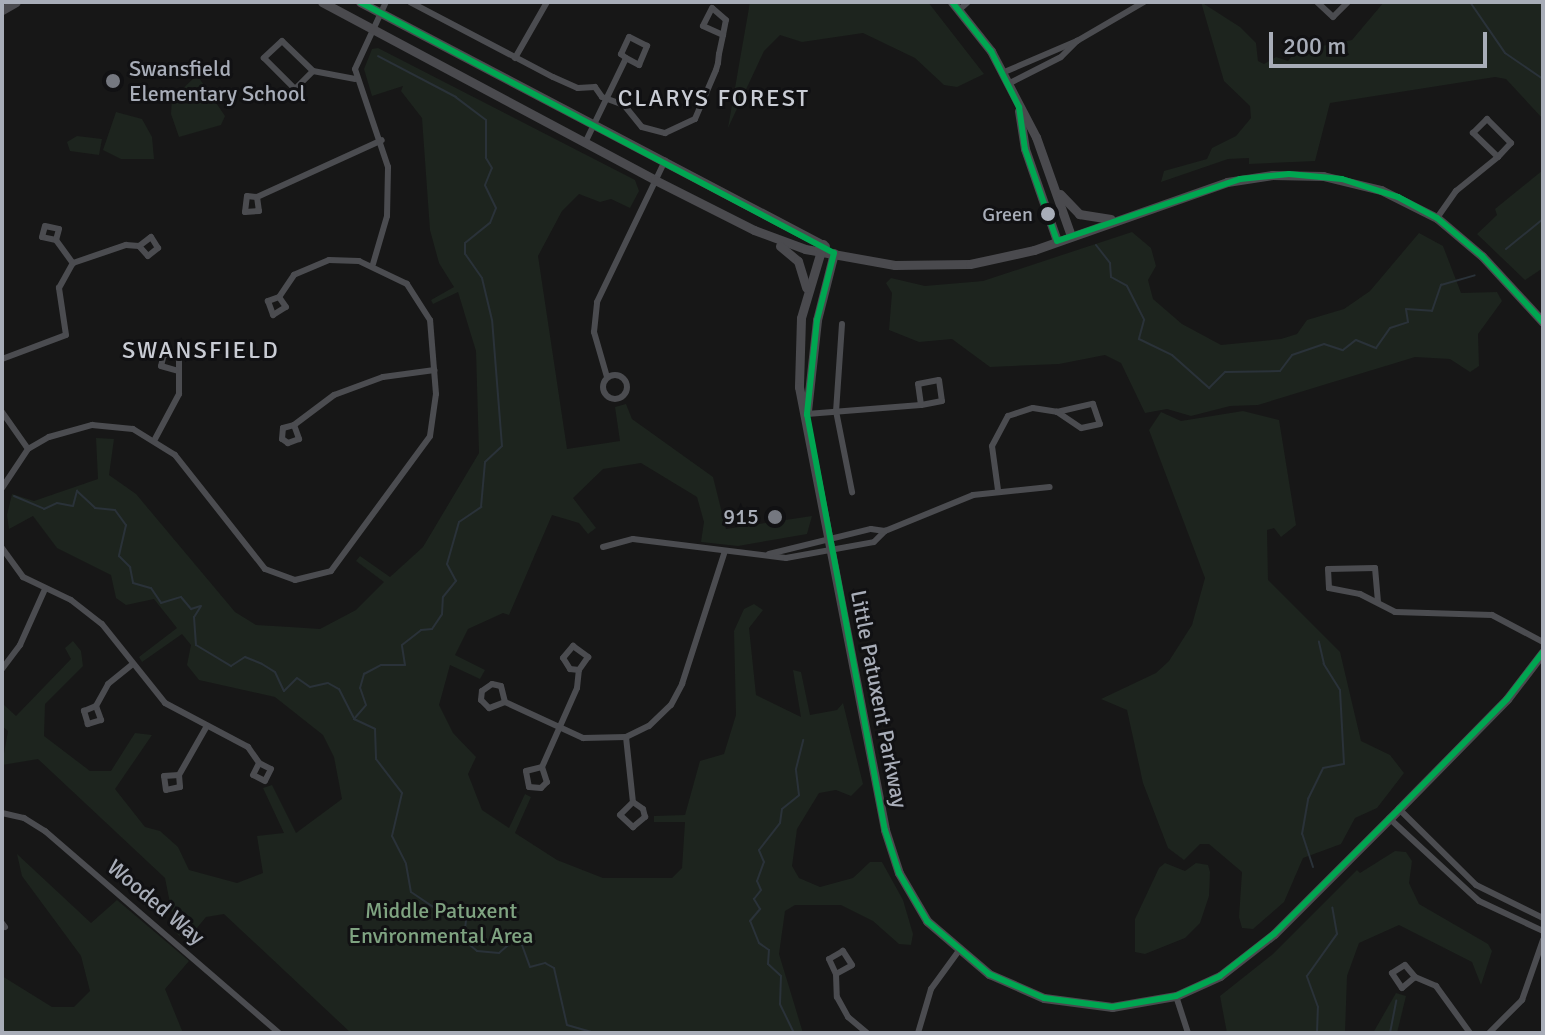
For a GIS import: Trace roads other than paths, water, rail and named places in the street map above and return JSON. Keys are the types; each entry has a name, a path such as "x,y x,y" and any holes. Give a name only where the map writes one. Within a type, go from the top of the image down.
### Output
{"street":[{"path":"2,10 16,2"},
{"path":"322,2 370,32 754,230 798,261 806,281 805,300"},
{"path":"360,2 834,253 872,262 944,267 1003,258 1227,182 1289,174 1360,184 1437,218 1482,256 1543,322"},
{"path":"373,264 389,197 382,140 355,79 356,59 386,2"},
{"path":"410,2 578,88 595,87 606,99 621,102 650,130 682,129 699,112 723,35 725,16 712,8 703,26 723,35"},
{"path":"515,58 547,2"},
{"path":"968,2 956,6 1008,84 1051,178 1071,236"},
{"path":"1008,84 1061,57 1077,41 1144,2"},
{"path":"1317,2 1333,17 1348,2"},
{"path":"629,37 647,46 639,65 626,58 621,54 629,37"},
{"path":"313,71 295,89 264,58 282,41 313,71 355,79"},
{"path":"1002,73 1053,47 1077,41"},
{"path":"585,143 626,58"},
{"path":"1019,107 1025,149 1057,241"},
{"path":"1437,218 1456,191 1498,157 1511,143 1487,119 1473,133 1498,157"},
{"path":"257,197 382,140"},
{"path":"607,377 625,379 622,396 605,393 607,377 594,332 597,302 665,161"},
{"path":"1051,178 1079,214 1118,219"},
{"path":"754,230 822,248"},
{"path":"56,240 73,263"},
{"path":"2,359 58,342 66,335 59,288 73,263 126,245 139,246"},
{"name":"Little Patuxent Parkway","path":"822,248 805,300 798,363 891,853 916,904 958,952 1005,983 1061,1002 1112,1007 1176,996 1220,976 1255,951 1399,809 1507,699 1543,652"},
{"name":"Little Patuxent Parkway","path":"807,414 817,320 834,253"},
{"path":"2,488 28,449 62,431 92,425 120,426 155,439 186,468 265,569 284,578 314,578 331,571 350,552 424,448 436,411 430,320 421,301 394,274 373,264 344,259 317,263 287,281 279,297"},
{"path":"842,324 836,411 852,492"},
{"path":"155,439 179,394 175,370"},
{"path":"294,425 318,403 352,386 435,370"},
{"path":"807,414 921,405 942,401 939,380 918,384 921,405"},
{"path":"998,490 992,446 996,429 1016,412 1057,412 1093,404 1100,424 1081,428 1057,412"},
{"path":"2,412 28,449"},
{"path":"769,554 831,537 885,531 963,498 998,490 1050,487"},
{"path":"603,547 633,539 724,554 769,554 786,558 874,542 885,531"},
{"path":"2,548 15,570 90,614 165,703 241,740 259,763"},
{"path":"505,702 501,686 492,684 482,691 489,708 505,702 559,728 597,740 626,737 658,719 678,694 724,554"},
{"path":"1378,602 1375,568 1328,569 1329,588 1416,616 1492,615 1543,642"},
{"path":"2,669 20,645 45,589"},
{"path":"542,767 579,670 588,657 583,648 573,646 565,651 563,662 579,670"},
{"path":"96,706 108,684 133,664"},
{"path":"179,775 207,726"},
{"path":"626,737 633,802 643,809 645,817 633,827 620,815 633,802"},
{"path":"1399,809 1476,885 1543,918"},
{"name":"Wooded Way","path":"2,813 24,818 45,831 279,1033"},
{"path":"1389,818 1479,901 1543,931"},
{"path":"1489,1033 1522,1000 1543,940"},
{"path":"918,1033 931,989 958,952"},
{"path":"836,974 841,1005 867,1033"},
{"path":"1415,977 1441,991 1470,1033"},
{"path":"1176,996 1188,1033"}],"waterway":[{"path":"1470,2 1505,53 1543,79"},
{"path":"354,719 366,705 360,688 364,674 381,665 405,665 402,645 421,630 432,629 442,614 443,597 456,581 447,564 459,522 481,507 485,462 502,446 492,320 482,278 465,254 465,243 490,223 496,208 485,185 492,168 486,158 486,120 456,97 378,56"},
{"path":"1506,249 1543,219"},
{"path":"1096,245 1110,263 1111,277 1127,286 1144,320 1139,339 1172,355 1209,388 1225,372 1280,371 1292,355 1324,344 1343,350 1356,340 1376,348 1390,328 1408,322 1406,309 1432,311 1441,285 1475,275"},
{"path":"14,496 44,509 57,503 73,506 77,491 95,508 115,510 126,525 119,556 130,567 133,583 151,588 161,603 181,597 191,609 201,606 194,617 196,645 231,666 245,657 262,664 275,672 284,691 297,678 310,687 328,683 339,689 354,719 375,729 376,759 402,793 392,836 406,864 411,892 438,910 456,907 466,920 464,940 477,951 499,953 514,940 522,945 530,967 545,963 554,968 567,1025 595,1033"},
{"path":"1313,867 1302,834 1308,799 1323,768 1344,764 1340,690 1324,664 1319,642"},
{"path":"794,1033 780,1004 781,976 768,964 769,950 759,943 750,921 760,909 754,899 761,890 757,881 764,862 759,850 780,823 782,809 799,795 796,769 803,740"},
{"path":"1317,1033 1318,1007 1307,976 1337,934 1332,907"},
{"path":"1390,1033 1396,1001"},
{"path":"2,1024 4,1033"}],"place":[{"name":"Swansfield Elementary School","path":"113,81"},
{"name":"Green","path":"1048,214"},
{"name":"915","path":"775,517"}],"district":[{"name":"CLARYS FOREST","path":"714,99"},
{"name":"SWANSFIELD","path":"201,351"}],"park label":[{"name":"Middle Patuxent Environmental Area","path":"441,922"}]}
